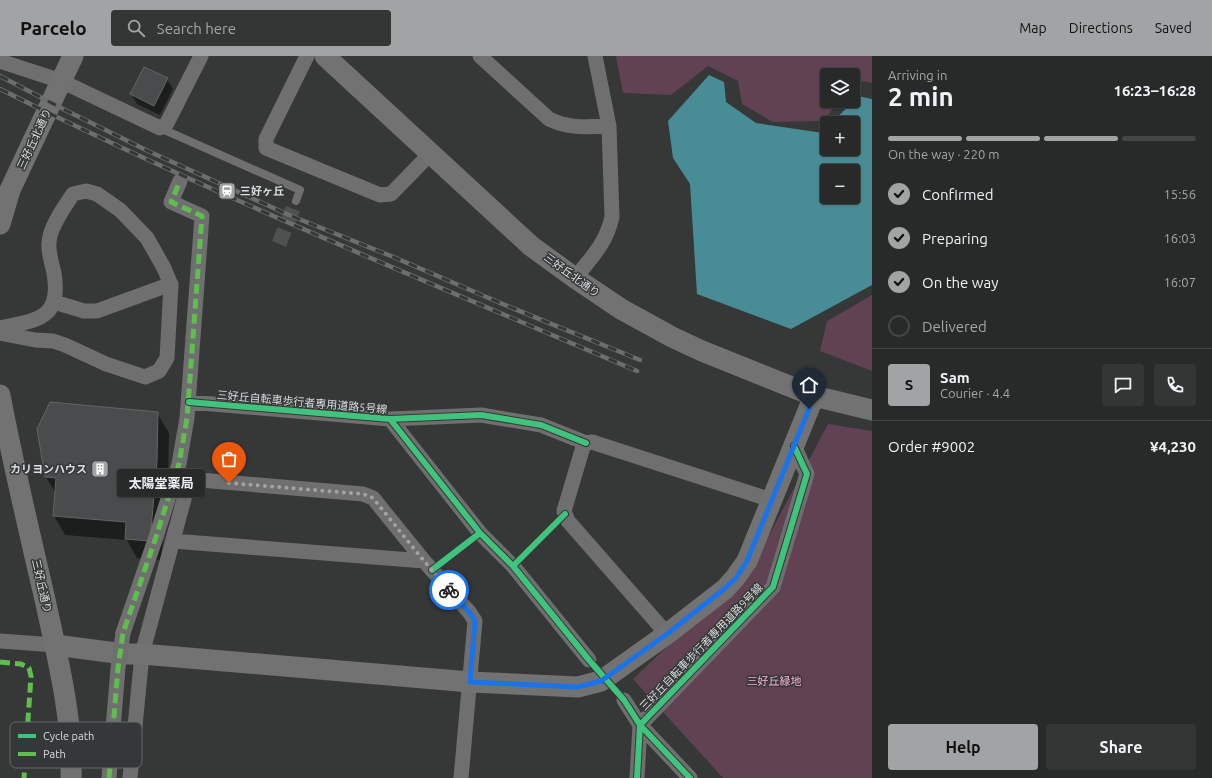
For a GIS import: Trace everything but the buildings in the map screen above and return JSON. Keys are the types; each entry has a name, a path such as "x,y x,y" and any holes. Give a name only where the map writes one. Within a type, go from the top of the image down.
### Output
{"street":[{"name":"三好丘北通り","path":"0,224 10,190 73,56"},
{"path":"0,61 61,81 160,128 167,123 201,56"},
{"path":"307,56 266,139 266,148 380,195 391,194 431,153"},
{"name":"三好丘北通り","path":"325,56 532,246 575,278 621,309 702,352 814,396 872,410"},
{"path":"480,56 549,119 562,125 579,128 609,126"},
{"path":"575,278 603,243 609,230 612,217 609,126 595,56"},
{"path":"114,722 122,632 156,537 178,464 187,418 202,216 171,202 180,181"},
{"path":"0,328 34,320 43,316 53,306 56,288 49,243 53,228 73,194 86,191 97,194 120,210 147,238 171,284 167,358 158,372 145,377 106,364 65,344 0,333"},
{"path":"54,302 84,311 97,311 171,284"},
{"name":"三好丘通り","path":"0,395 55,645 68,722"},
{"path":"0,641 55,645 124,654 142,654 470,682 578,687 601,681 667,634 736,578 747,561 814,396"},
{"name":"三好丘自転車歩行者専用道路5号線","path":"188,402 390,419 480,533 513,566 589,660"},
{"path":"390,419 481,415 540,425 586,443 592,442 771,500"},
{"path":"586,443 583,448 564,511 565,514 568,521 667,634"},
{"name":"三好丘自転車歩行者専用道路9号線","path":"640,724 773,587 807,474 794,446"},
{"path":"135,722 142,654 187,488 192,482 200,480 363,494 373,498 424,561 470,613 475,621 461,778"},
{"path":"173,541 424,561"},
{"path":"624,700 640,724 690,778"},
{"path":"637,778 640,724"},
{"name":"三好丘通り","path":"71,768 71,778"},
{"path":"109,778 110,768"},
{"path":"130,778 131,768"}],"lane":[{"path":"160,128 300,190 296,202"}],"green space":[{"path":"616,56 872,56 872,83 862,81 860,83 860,68 820,68 820,108 834,108 826,116 820,116 820,121 773,122 742,104 738,81 708,66 671,95 623,93"},
{"path":"872,295 872,371 820,351 827,321"},
{"name":"三好丘緑地","path":"828,424 872,431 872,778 723,778 633,679 754,564"}],"water":[{"path":"709,75 724,82 726,102 756,123 820,133 820,156 860,156 860,116 839,116 846,108 860,108 860,96 872,99 872,285 791,329 697,294 690,184 673,158 668,121"}],"tunnel":[{"path":"279,244 296,201"}],"railway":[{"path":"0,76 148,151 289,215 640,360"},
{"path":"0,89 78,127 237,200 637,371"}],"marked path":[{"path":"114,722 118,668 123,633 179,464 187,418 202,216 171,202 180,181"},
{"path":"0,662 21,664 29,668 31,676 28,722"},
{"path":"24,778 25,768"},
{"path":"109,778 110,768"}],"cycle path":[{"path":"189,402 390,419 480,533 513,566 589,660 624,700 640,725 690,778"},
{"path":"390,419 481,415 541,425 586,443"},
{"path":"637,778 640,725 773,587 807,474 794,446"},
{"path":"513,566 565,514"},
{"path":"432,570 480,533"}],"way so far":[{"path":"229,483 363,494 373,498 449,590"}],"place":[{"name":"三好ヶ丘","path":"227,191"},
{"name":"カリヨンハウス","path":"100,469"},
{"name":"太陽堂薬局","path":"229,483"}],"route":[{"path":"449,590 470,613 475,621 470,682 578,687 601,681 667,634 736,578 747,561 809,409"}]}
